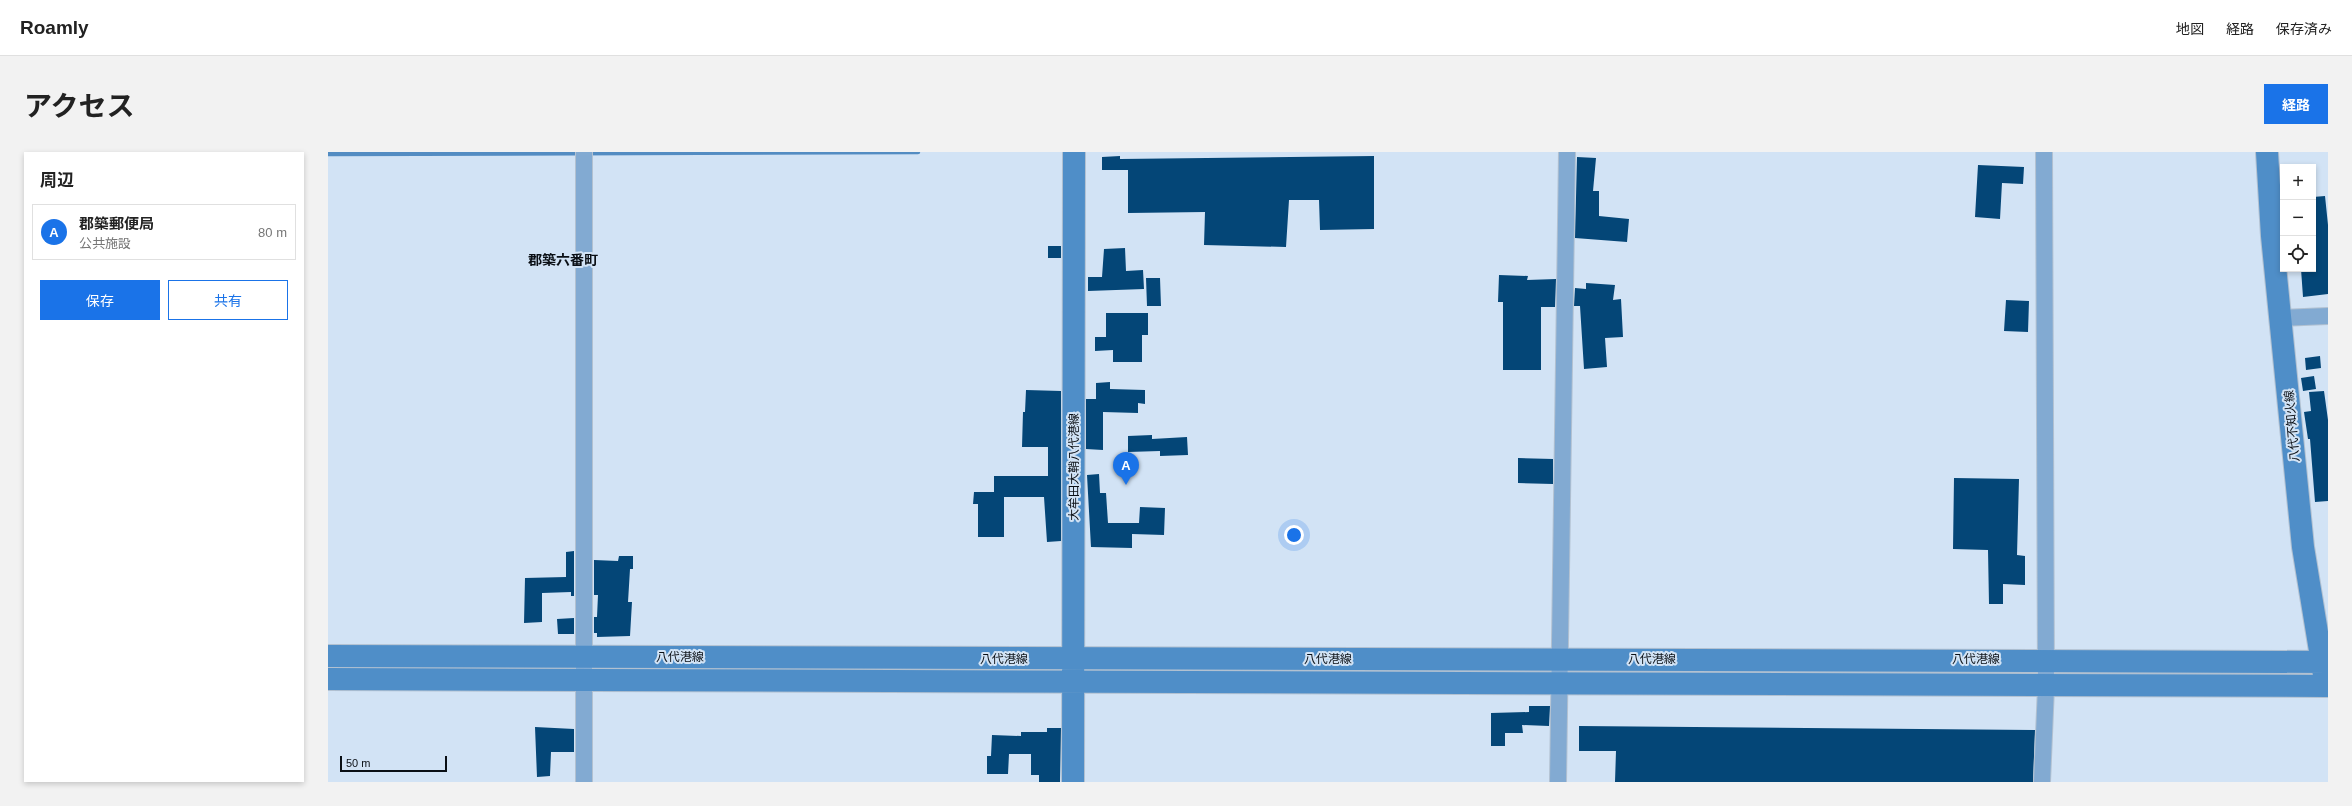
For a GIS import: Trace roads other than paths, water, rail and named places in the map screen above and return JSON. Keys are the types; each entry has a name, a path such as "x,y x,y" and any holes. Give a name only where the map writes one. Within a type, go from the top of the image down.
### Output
{"main road":[{"name":"大牟田大鞘八代港線","path":"1073,782 1074,152"},
{"name":"八代不知火線","path":"2267,152 2272,236 2304,547 2325,662 2327,690"},
{"name":"八代港線","path":"328,656 2325,662"},
{"name":"八代港線","path":"328,679 1560,684 2327,690"}],"street":[{"path":"584,152 584,782"},
{"path":"1558,782 1567,152"},
{"path":"2042,782 2046,687 2044,152"},
{"path":"2281,318 2328,316"}],"waterway":[{"path":"328,154 918,152"}],"place":[{"name":"郡築郵便局","path":"1126,485"}],"district":[{"name":"郡築六番町","path":"563,260"}]}
